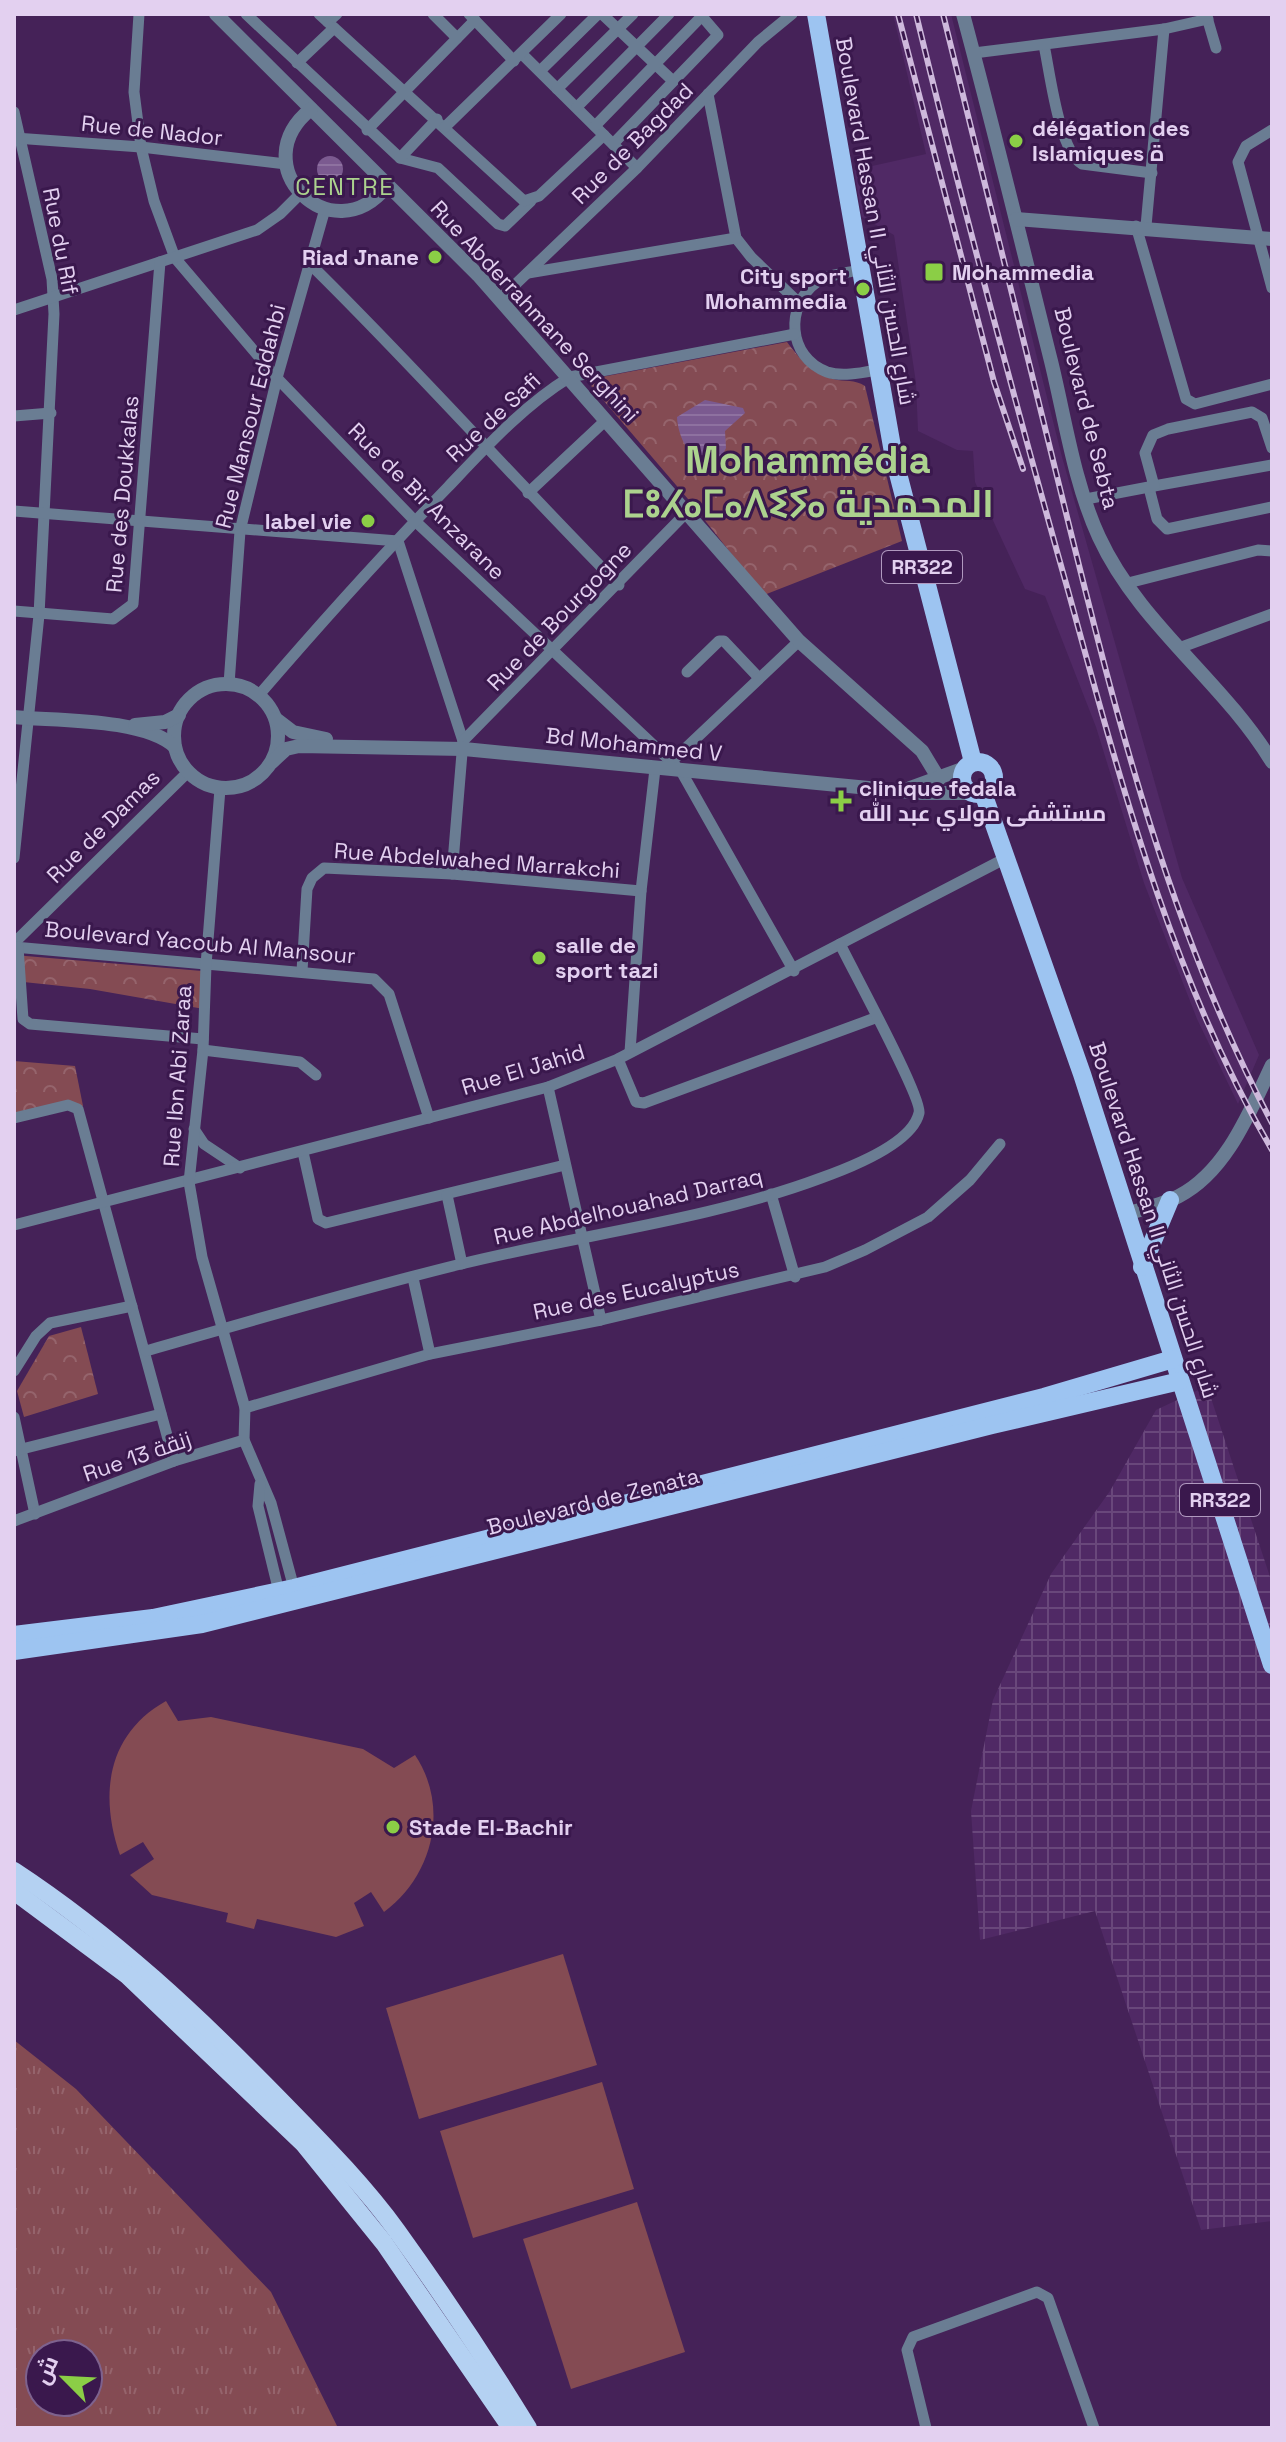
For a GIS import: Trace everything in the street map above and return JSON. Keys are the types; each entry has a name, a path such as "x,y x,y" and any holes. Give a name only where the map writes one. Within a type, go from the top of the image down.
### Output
{"highway":[{"path":"14,1871 36,1896 124,1951 340,2176 396,2230 470,2335 528,2428"},
{"path":"14,1891 36,1896"},
{"path":"340,2176 511,2428"}],"main road":[{"name":"Boulevard Hassan II شارع الحسن الثاني","path":"816,14 894,458 969,765"},
{"name":"RR322","path":"984,762 992,770 992,786 978,793 962,783 969,765 984,762"},
{"name":"Boulevard Hassan II شارع الحسن الثاني","path":"978,793 1008,857 1082,1074 1272,1665"},
{"path":"1142,1267 1170,1200"},
{"name":"Boulevard de Zenata","path":"1140,1380 1173,1359"},
{"name":"Boulevard de Zenata","path":"14,1651 153,1633 241,1607 1140,1380 1180,1381"},
{"name":"Boulevard de Zenata","path":"14,1635 241,1607"}],"street":[{"name":"Rue de Bir Anzarane","path":"139,14 134,92 141,147 154,201 175,258 277,378 415,521 676,767 794,971"},
{"path":"216,14 311,109 291,133 286,164 300,194 325,209 355,209 373,200 387,186"},
{"path":"246,14 400,158 438,168 503,226 604,135 673,81 718,35 701,15 655,63 604,135"},
{"path":"433,14 457,38"},
{"path":"400,158 518,57 561,14"},
{"path":"540,71 600,14 673,81"},
{"path":"557,89 633,14"},
{"path":"577,107 669,14"},
{"name":"Rue de Bagdad","path":"499,300 637,168 758,42 792,14"},
{"name":"Boulevard de Sebta","path":"963,14 1086,499 1099,537 1128,583 1179,648 1219,689 1272,761"},
{"path":"367,130 457,38 472,17 518,57 540,71 637,168"},
{"path":"974,53 1164,29 1207,17 1216,48"},
{"path":"297,63 329,20 404,94 441,123 524,201 531,201"},
{"path":"1164,29 1152,173 1141,226 1186,399 1195,404 1272,384"},
{"path":"1044,45 1064,135 1074,159 1082,164 1152,173"},
{"path":"708,94 736,238 751,257 799,303"},
{"name":"Rue Abderrahmane Serghini","path":"311,109 499,300 570,377 799,641 922,751 939,779"},
{"name":"Rue du Rif","path":"14,112 54,297 51,413 39,615 31,719 14,858"},
{"path":"1272,130 1246,146 1238,162 1265,239 1272,288"},
{"name":"Rue de Nador","path":"17,137 141,147 286,164"},
{"path":"14,310 257,230 280,214 300,194"},
{"name":"Rue Mansour Eddahbi","path":"229,684 240,531 277,378 325,209"},
{"path":"1016,219 1141,226 1265,239"},
{"path":"528,273 736,238"},
{"name":"Rue des Doukkalas","path":"14,611 113,619 127,611 135,597 160,262"},
{"path":"309,263 409,361 528,493 619,585"},
{"path":"859,270 818,281 799,303 795,334 807,359 827,372 877,370"},
{"name":"Rue de Safi","path":"259,695 415,521 486,447 552,388 570,377 795,334"},
{"path":"1272,448 1262,418 1252,412 1168,429 1153,435 1145,453 1157,519 1167,529 1272,507"},
{"path":"14,416 51,413"},
{"path":"528,493 606,420"},
{"path":"1086,499 1272,465"},
{"path":"14,511 398,541 464,745 452,874"},
{"name":"Rue de Bourgogne","path":"464,745 688,511"},
{"path":"1128,583 1258,550 1272,551"},
{"path":"1179,648 1272,614"},
{"path":"687,672 719,641 724,641 759,678"},
{"path":"676,767 759,678 799,641"},
{"path":"14,717 115,726 162,737 175,747 188,772 202,783 220,789 250,783 272,762 279,733 276,719 259,695 229,684 217,684 194,695 179,715 165,722 115,726"},
{"path":"175,747 179,715"},
{"name":"Bd Mohammed V","path":"276,719 293,732 357,745"},
{"name":"Bd Mohammed V","path":"272,762 292,747 464,745 655,769 676,767 905,790 978,793"},
{"name":"Bd Mohammed V","path":"905,790 969,765"},
{"path":"630,1052 641,891 655,769"},
{"name":"Rue de Damas","path":"15,946 188,772"},
{"name":"Rue Ibn Abi Zaraa","path":"220,789 203,1044 189,1182 202,1257 245,1408"},
{"name":"Rue El Jahid","path":"14,1225 548,1087 618,1059 794,971 1008,857"},
{"name":"Rue Abdelwahed Marrakchi","path":"302,971 307,889 312,878 324,868 452,874 641,891"},
{"name":"Rue Abdelhouahad Darraq","path":"146,1351 462,1264 771,1194 874,1155 906,1135 915,1123 920,1104 911,1080 875,1018 840,944"},
{"path":"15,946 23,1016 27,1023 203,1044 300,1062 316,1075"},
{"name":"Boulevard Yacoub Al Mansour","path":"15,946 206,965 364,976 382,984 407,1043 429,1118"},
{"path":"618,1059 632,1096 636,1102 644,1103 875,1018"},
{"path":"1125,1214 1170,1200 1198,1183 1222,1157 1272,1065"},
{"path":"548,1087 601,1320"},
{"path":"14,1118 74,1106 146,1351 174,1461"},
{"path":"194,1128 204,1144 240,1168"},
{"name":"Rue des Eucalyptus","path":"245,1408 430,1354 795,1277 855,1255 928,1217 970,1180 1000,1144"},
{"path":"303,1152 318,1219 326,1223 565,1165"},
{"path":"771,1194 795,1277"},
{"path":"447,1195 462,1264"},
{"path":"413,1278 430,1354"},
{"path":"14,1371 36,1336 50,1323 132,1306"},
{"path":"245,1408 244,1440 260,1484 271,1503 288,1596"},
{"path":"18,1450 161,1414"},
{"path":"14,1417 18,1450 35,1514"},
{"name":"Rue 13 زنقة","path":"14,1521 174,1461 244,1440"},
{"path":"926,2428 907,2350 913,2337 1037,2292 1048,2298 1094,2428"}],"shaded area":[{"path":"893,14 951,14 1062,457 1182,878 1259,1055 1238,1104 1197,1019 1144,883 1096,727 1045,596 1025,589 975,482 973,451 957,450 918,431 916,383 894,235 862,217 854,170 926,154"},
{"path":"330,156 339,160 343,169 339,178 330,182 321,178 317,169 321,160"},
{"path":"705,400 743,408 745,413 725,431 726,448 720,461 702,461 695,456 684,443 678,426 677,417"},
{"path":"1207,1386 1272,1583 1272,2221 1201,2230 1095,1911 980,1940 971,1811 993,1700 1051,1574 1110,1491 1156,1410"}],"green space":[{"path":"787,342 801,360 818,373 865,386 902,541 764,595 688,499 586,380"},
{"path":"14,955 202,971 204,1009 90,989 14,981"},
{"path":"14,1061 75,1066 83,1106 14,1121"},
{"path":"81,1327 98,1394 24,1417 17,1391 49,1336"},
{"name":"Stade El-Bachir","path":"166,1701 178,1721 211,1717 363,1749 394,1768 415,1755 426,1775 432,1796 431,1840 425,1860 401,1897 384,1912 371,1892 354,1903 364,1926 336,1937 257,1919 254,1929 226,1922 228,1913 152,1895 130,1875 154,1859 143,1842 120,1855 110,1810 110,1789 120,1748 146,1715"},
{"path":"563,1954 597,2065 419,2119 386,2008"},
{"path":"14,2040 76,2089 271,2292 338,2428 14,2428"},
{"path":"602,2082 634,2189 473,2238 440,2131"},
{"path":"637,2202 685,2352 571,2389 523,2239"}],"railway":[{"path":"898,14 994,382 1023,469"},
{"path":"916,14 1009,377 1152,879 1205,1018 1272,1150"},
{"path":"943,14 1127,748 1150,825 1204,976 1272,1123"}],"place":[{"name":"délégation des Islamiques ة","path":"1016,141"},
{"name":"Riad Jnane","path":"435,257"},
{"name":"Mohammedia","path":"934,272"},
{"name":"City sport Mohammedia","path":"863,289"},
{"name":"label vie","path":"368,521"},
{"name":"clinique fedala مستشفى مولاي عبد الله","path":"841,801"},
{"name":"salle de sport tazi","path":"539,958"},
{"name":"Stade El-Bachir","path":"393,1827"}],"district":[{"name":"CENTRE","path":"345,187"},
{"name":"Mohammédia ⵎⵓⵃⴰⵎⴰⴷⵉⵢⴰ المحمدية","path":"808,482"}]}
